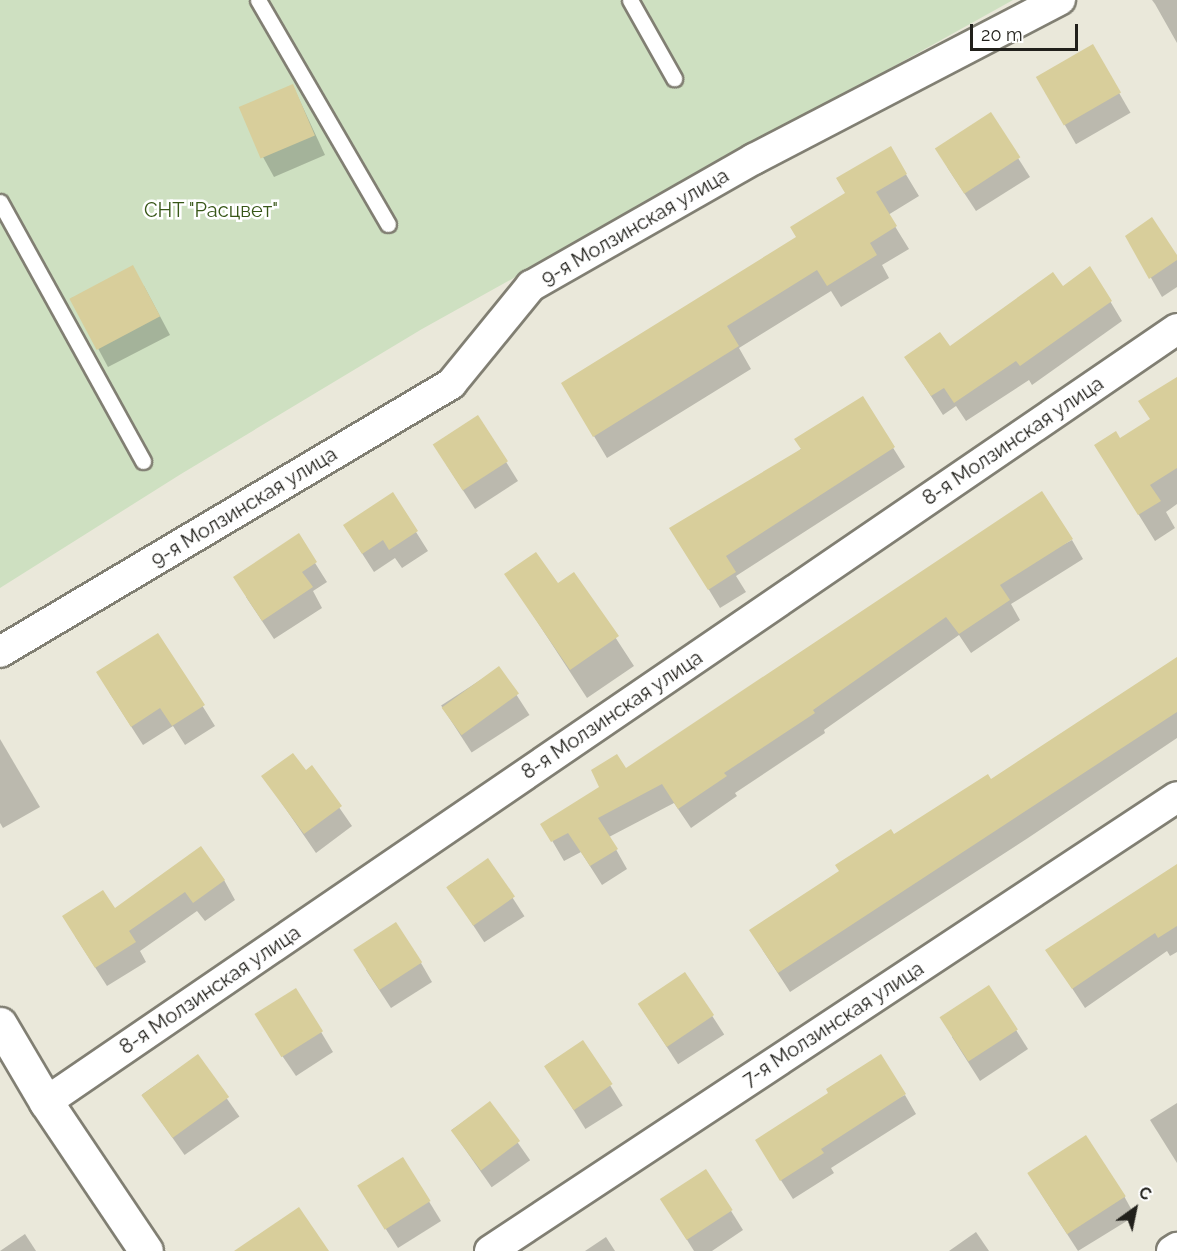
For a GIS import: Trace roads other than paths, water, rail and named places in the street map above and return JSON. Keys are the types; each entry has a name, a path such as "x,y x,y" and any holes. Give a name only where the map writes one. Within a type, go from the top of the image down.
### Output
{"street":[{"name":"9-я Молзинская улица","path":"0,652 451,384 531,286 754,159 1060,0"},
{"name":"8-я Молзинская улица","path":"46,1102 1177,329"},
{"name":"7-я Молзинская улица","path":"490,1251 1177,797"},
{"path":"0,1024 46,1102 146,1251"},
{"path":"1172,1251 1177,1248"}],"lane":[{"path":"258,0 388,224"},
{"path":"630,0 674,78"},
{"path":"0,202 143,461"}],"park label":[{"name":"СНТ \"Расцвет\"","path":"211,210"}]}
